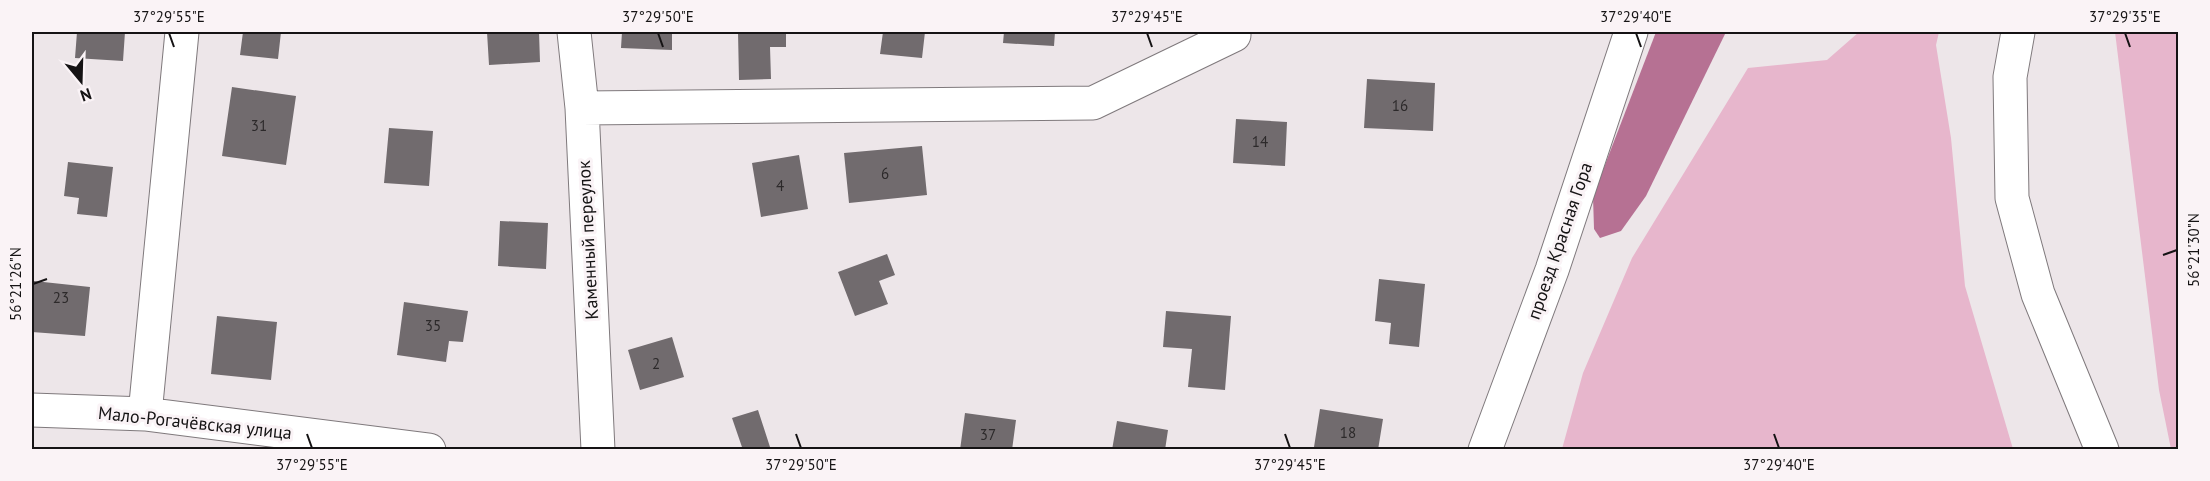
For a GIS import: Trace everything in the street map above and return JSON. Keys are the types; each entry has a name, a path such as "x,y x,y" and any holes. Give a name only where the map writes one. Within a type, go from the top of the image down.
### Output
{"street":[{"path":"145,414 182,32"},
{"name":"Каменный переулок","path":"574,32 582,108 598,450"},
{"name":"проезд Красная Гора","path":"1485,450 1552,270 1630,32"},
{"path":"2018,32 2010,77 2012,198 2038,294 2102,450"},
{"path":"582,108 1093,103 1234,35"},
{"name":"Мало-Рогачёвская улица","path":"32,410 145,414 429,450"}],"shaded area":[{"path":"1656,32 1726,32 1646,196 1621,231 1600,238 1594,229 1593,196"},
{"path":"1859,32 1939,32 1936,45 1951,138 1965,286 2013,449 1562,449 1583,373 1632,258 1748,68 1827,60"},
{"path":"2115,32 2178,32 2178,449 2171,449 2159,390"}],"building":[{"path":"77,32 125,32 123,61 75,58"},
{"path":"243,32 281,32 278,59 240,55"},
{"path":"487,32 539,32 540,62 489,65"},
{"path":"622,32 672,32 672,50 621,48"},
{"path":"738,32 786,32 786,47 770,47 771,79 739,80"},
{"path":"883,32 925,32 922,58 880,54"},
{"path":"1004,32 1055,32 1054,46 1003,43"},
{"path":"1367,79 1435,83 1433,131 1364,128"},
{"path":"232,87 296,96 286,165 222,156"},
{"path":"1236,119 1287,122 1285,166 1233,163"},
{"path":"389,128 433,131 429,186 384,183"},
{"path":"922,146 927,195 849,203 844,153"},
{"path":"799,155 808,209 761,217 752,163"},
{"path":"68,162 113,167 107,217 77,214 79,198 64,196"},
{"path":"500,221 548,223 546,269 498,266"},
{"path":"887,254 895,275 879,281 888,304 855,316 838,272"},
{"path":"1379,279 1425,284 1419,347 1389,344 1391,323 1375,321"},
{"path":"34,281 90,287 85,336 32,332"},
{"path":"404,302 468,311 463,342 449,341 446,362 397,355"},
{"path":"1166,311 1231,316 1225,390 1188,387 1192,349 1163,347"},
{"path":"217,316 277,322 271,380 211,374"},
{"path":"672,337 684,377 640,390 628,350"},
{"path":"1320,409 1383,419 1378,450 1314,447"},
{"path":"758,410 770,447 743,450 732,418"},
{"path":"965,413 1016,420 1012,450 960,450"},
{"path":"1117,421 1168,430 1165,450 1112,450"}]}
